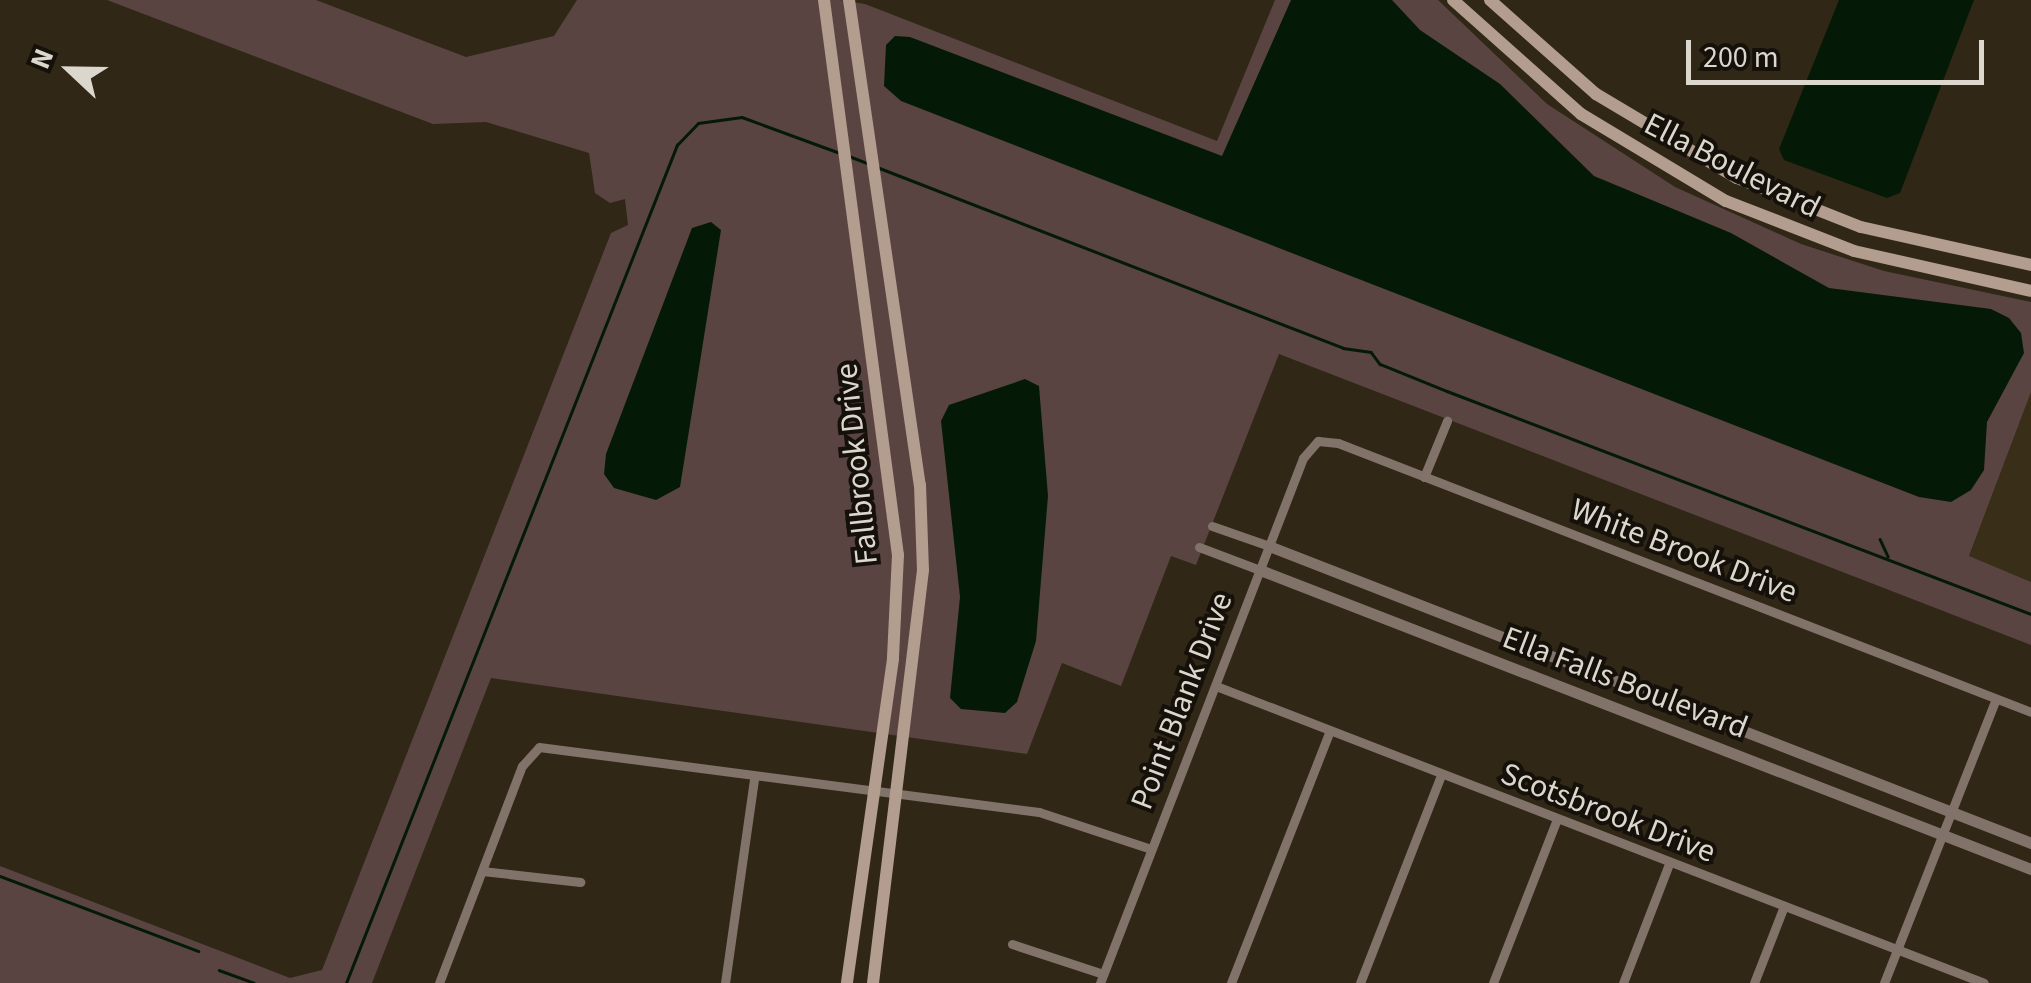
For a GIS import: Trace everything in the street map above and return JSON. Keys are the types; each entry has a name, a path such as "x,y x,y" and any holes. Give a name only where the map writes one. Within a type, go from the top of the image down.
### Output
{"main road":[{"name":"Fallbrook Drive","path":"824,0 898,555 876,794 848,983"},
{"name":"Fallbrook Drive","path":"849,0 920,485 922,553 900,797 873,983"},
{"name":"Ella Boulevard","path":"1453,0 1550,90 1694,184 1816,240 2031,290"},
{"name":"Ella Boulevard","path":"1490,0 1596,94 1706,162 1824,216 2031,264"},
{"path":"840,140 867,138"},
{"path":"1694,184 1706,162"},
{"path":"898,555 922,553"},
{"path":"850,961 876,964"}],"street":[{"path":"1424,477 1447,421"},
{"name":"White Brook Drive","path":"1318,442 1338,442 2031,712"},
{"name":"Point Blank Drive","path":"1102,979 1304,458 1318,442"},
{"name":"Ella Falls Boulevard","path":"1212,526 2031,843"},
{"name":"Ella Falls Boulevard","path":"1200,548 2031,869"},
{"path":"1488,660 1497,637"},
{"name":"Scotsbrook Drive","path":"1216,686 1984,983"},
{"path":"1884,983 1996,699"},
{"path":"1688,738 1698,714"},
{"path":"1230,983 1330,731"},
{"path":"440,983 530,751 577,750 754,778 1066,818 1151,848"},
{"path":"1360,983 1441,775"},
{"path":"725,983 754,778"},
{"path":"1493,983 1556,819"},
{"path":"1623,983 1669,864"},
{"path":"482,871 580,882"},
{"path":"1754,983 1784,906"},
{"path":"1012,944 1102,979"}],"shaded area":[{"path":"107,0 316,0 466,57 554,36 577,0 840,0 865,4 1217,141 1275,0 1438,0 1547,104 1675,187 1801,244 1884,271 2031,302 2031,392 1969,556 2031,582 2031,645 1279,354 1196,565 1171,556 1121,686 1062,663 1027,754 491,678 372,983 0,983 0,866 290,978 322,970 611,233 628,225 625,199 610,203 595,193 589,153 486,122 433,124"},
{"path":"1291,0 1392,0 1420,30 1500,84 1594,176 1731,233 1829,288 1991,309 2009,318 2021,333 2024,353 1987,422 1984,470 1971,490 1951,502 1919,497 901,101 884,86 886,45 895,36 910,37 1222,156"},
{"path":"1839,0 1974,0 1900,193 1887,198 1784,160 1779,149"},
{"path":"711,222 721,230 680,487 656,500 614,488 604,474 606,454 692,228"},
{"path":"1025,379 1039,386 1048,496 1036,641 1017,702 1005,713 961,709 950,698 960,597 941,421 949,405"},
{"path":"2031,392 2031,582 1969,557"}],"waterway":[{"path":"346,983 677,145 698,123 742,117 837,152"},
{"path":"849,156 870,164"},
{"path":"877,167 1343,348 1371,352 1380,364 1447,391 2031,614"},
{"path":"1880,539 1888,556"},
{"path":"0,876 198,951"},
{"path":"219,970 254,983"}]}
